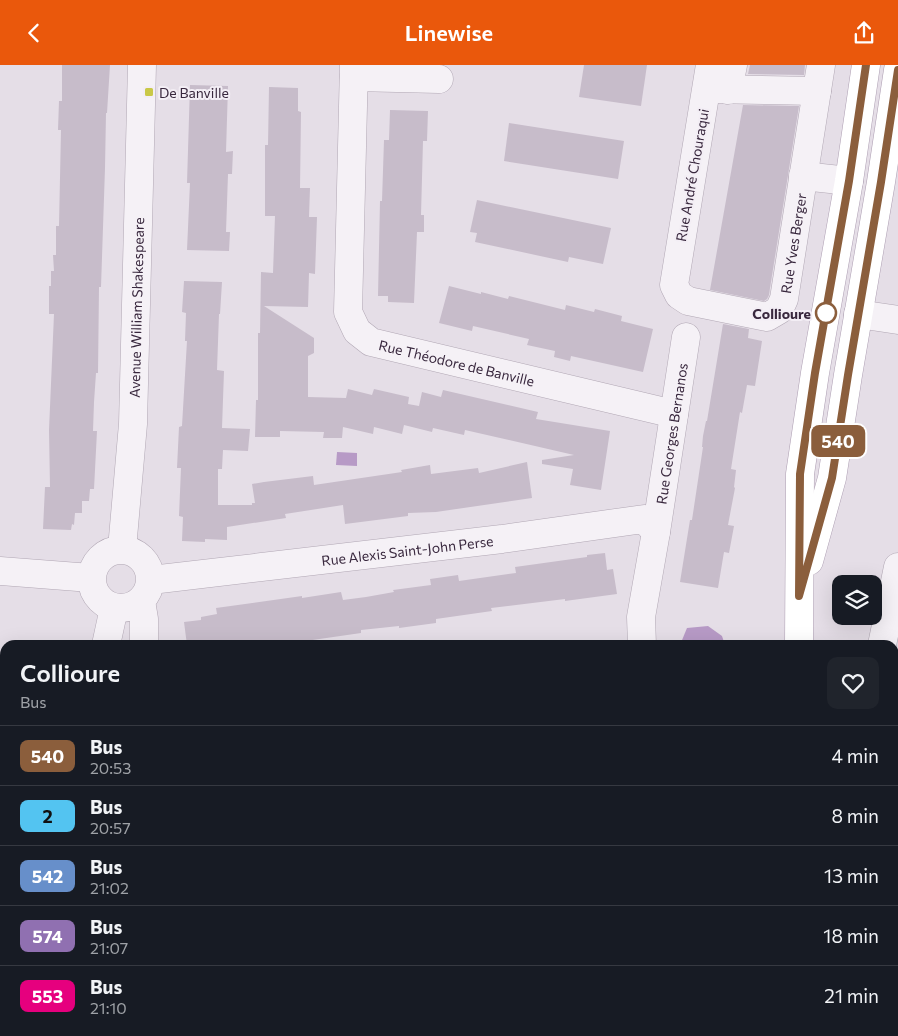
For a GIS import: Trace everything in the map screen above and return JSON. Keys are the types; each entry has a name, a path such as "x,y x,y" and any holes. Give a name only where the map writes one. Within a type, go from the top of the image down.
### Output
{"main road":[{"path":"798,640 800,474 815,373 849,181 866,65"},
{"path":"799,596 832,478 858,314 889,184 898,70"}],"street":[{"name":"Avenue William Shakespeare","path":"122,549 133,424 142,65"},
{"path":"354,71 439,79"},
{"name":"Rue Théodore de Banville","path":"354,71 348,312 357,331 371,342 674,414"},
{"path":"719,77 819,78"},
{"name":"Rue André Chouraqui","path":"674,285 719,77"},
{"name":"Rue Yves Berger","path":"674,285 679,295 688,301 767,317 779,311 784,299 819,78"},
{"path":"803,175 849,181"},
{"path":"858,314 898,320"},
{"name":"Rue Georges Bernanos","path":"642,640 641,617 686,337"},
{"name":"Rue Alexis Saint-John Perse","path":"146,591 644,519 656,532"},
{"path":"144,640 149,569 143,559 133,552 122,549 110,551 101,557 94,567 91,578 93,590 99,599 108,606 120,609 131,607 146,591"},
{"path":"883,640 898,567"},
{"path":"0,571 91,578"},
{"path":"107,640 114,608"}],"shaded area":[{"path":"337,452 357,453 357,466 336,465"},
{"path":"708,626 722,636 723,640 682,640 687,628"}],"building":[{"path":"62,65 110,65 106,113 101,287 99,287 98,373 96,373 94,402 93,431 97,431 94,489 90,489 89,501 82,501 82,513 75,513 74,525 72,524 71,530 43,529 45,487 50,487 49,430 54,314 49,314 49,286 51,286 51,271 54,271 53,255 56,255 56,226 59,226 61,130 58,130 59,101 62,101"},
{"path":"584,65 647,65 641,106 579,97"},
{"path":"750,65 805,65 804,75 748,74"},
{"path":"190,85 228,86 226,152 233,151 232,174 228,174 226,232 230,232 229,251 187,250 190,183 187,183"},
{"path":"269,87 298,88 298,111 301,112 300,188 310,188 309,217 317,217 315,274 309,273 308,307 264,306 314,338 314,353 308,356 308,397 346,398 348,389 372,395 374,389 409,397 408,404 419,406 422,392 441,397 443,390 538,412 536,419 610,431 601,490 570,485 573,469 542,464 542,460 574,455 465,430 464,435 433,428 432,432 404,425 402,434 374,427 373,434 343,427 342,438 323,438 324,432 280,431 280,437 255,437 256,400 258,400 258,333 260,333 261,272 273,273 275,216 265,216 265,145 268,145"},
{"path":"743,105 799,106 769,295 764,301 710,290"},
{"path":"390,110 428,111 427,141 423,141 421,215 424,215 424,232 417,232 414,303 388,302 388,296 378,296 380,201 382,201 384,140 389,140"},
{"path":"509,123 624,141 618,179 504,161"},
{"path":"477,200 611,228 603,264 569,257 568,262 475,242 477,233 470,232"},
{"path":"184,281 222,282 217,370 224,371 222,428 250,429 248,451 223,450 222,469 218,469 218,505 252,505 252,503 255,503 252,484 264,482 313,476 314,485 402,472 401,470 430,465 431,474 478,468 479,473 527,462 532,498 436,512 408,513 408,516 345,524 343,505 285,514 286,518 227,527 227,540 205,539 205,542 182,541 183,517 179,516 181,468 177,468 179,427 182,426 187,341 185,341 186,313 182,312"},
{"path":"449,286 508,299 509,296 565,310 566,305 594,312 595,309 622,316 621,321 653,329 643,372 571,356 570,361 554,357 555,351 527,345 529,339 473,326 472,331 439,323"},
{"path":"723,324 749,329 748,338 762,341 755,386 747,385 742,413 740,412 731,469 736,470 735,488 728,525 734,526 729,553 724,552 718,588 680,582 690,520 692,520 703,436"},
{"path":"605,553 607,570 613,569 617,594 491,608 492,611 436,619 436,623 399,628 399,626 361,630 361,633 313,640 186,640 184,622 201,620 201,617 217,614 216,608 341,592 343,600 366,597 394,592 393,590 431,585 430,579 458,575 459,581 516,573 515,567 587,557 587,555"}],"bus line":[{"name":"540","path":"866,65 849,181 815,373 800,474 799,596 832,478 898,70"}],"place":[{"name":"De Banville","path":"149,92"},
{"name":"Collioure","path":"826,313"}]}
